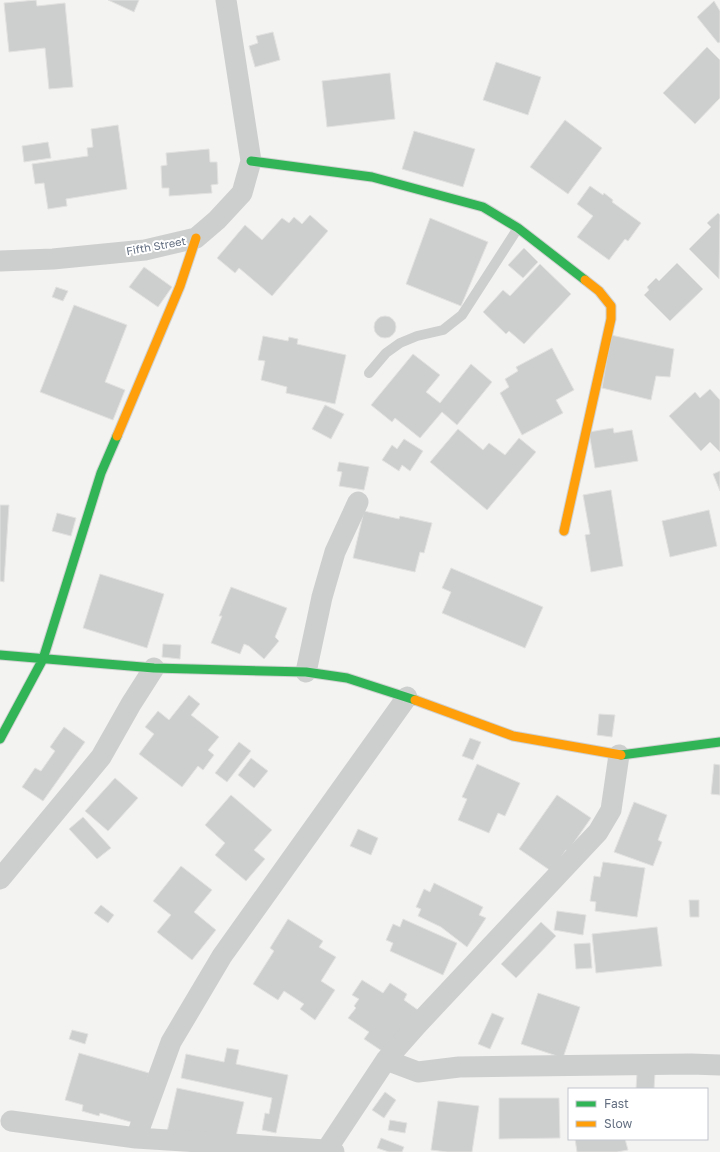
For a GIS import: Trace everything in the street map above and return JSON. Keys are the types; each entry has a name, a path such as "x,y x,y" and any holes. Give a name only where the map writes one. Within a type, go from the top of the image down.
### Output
{"street":[{"name":"Fifth Street","path":"0,260 53,258 145,250 196,238 217,220 242,193 251,161 226,0"},
{"path":"251,161 379,179 483,207 518,228 599,291 611,306 611,319 564,531"},
{"path":"0,738 43,659 101,473 180,286 196,238"},
{"path":"306,672 322,597 335,552 358,502"},
{"path":"0,655 154,668 306,672 347,678 408,697 513,736 619,755 720,742"},
{"path":"0,879 101,757 131,704 154,668"},
{"path":"136,1138 171,1042 222,956 408,697"},
{"path":"11,1120 136,1138 328,1151 386,1060 598,832 611,810 619,755"},
{"path":"386,1060 418,1072 459,1067 691,1064 720,1065"}],"lane":[{"path":"369,373 386,353 400,343 417,336 443,330 462,315 518,228"}],"building":[{"path":"36,0 37,6 65,3 73,87 49,89 45,48 9,52 4,3"},
{"path":"108,0 139,0 134,12"},
{"path":"714,1 720,11 720,42 718,43 697,17"},
{"path":"273,32 280,60 255,67 249,46 258,43 256,36"},
{"path":"707,47 720,60 720,98 695,124 663,93"},
{"path":"496,62 541,77 528,115 483,100"},
{"path":"390,73 395,119 327,127 322,81"},
{"path":"565,120 602,148 568,194 530,167"},
{"path":"118,125 127,189 66,199 67,206 48,209 44,183 35,184 32,164 88,156 87,148 93,147 91,129"},
{"path":"414,131 475,149 463,187 402,169"},
{"path":"48,142 51,158 24,162 22,146"},
{"path":"209,149 210,162 217,162 218,184 211,185 212,193 169,196 169,188 162,188 161,166 167,165 166,153"},
{"path":"590,186 603,195 604,193 613,200 612,202 641,223 628,241 625,239 609,260 577,237 593,216 577,204"},
{"path":"718,213 720,215 719,279 689,249 711,227 707,223"},
{"path":"310,215 328,231 272,296 239,268 235,273 217,258 245,225 262,240 282,218 289,223 294,217 302,224"},
{"path":"430,218 488,242 461,306 406,284"},
{"path":"524,248 538,262 523,278 508,265"},
{"path":"677,263 703,289 670,321 644,295 649,290 647,287 656,278 659,281"},
{"path":"540,264 571,294 524,344 509,331 506,334 483,312 503,290 510,296"},
{"path":"144,267 172,287 158,307 129,287"},
{"path":"56,287 68,291 63,301 52,297"},
{"path":"74,305 127,325 105,382 125,390 113,420 40,392"},
{"path":"385,316 393,319 396,327 393,335 385,338 377,335 374,327 377,319"},
{"path":"611,335 674,349 670,377 656,376 651,400 602,388"},
{"path":"263,336 288,341 289,337 298,339 297,344 346,355 335,404 286,393 287,387 261,380 265,361 258,360"},
{"path":"552,348 574,390 556,400 563,413 522,435 500,393 509,387 505,379 518,371 516,367"},
{"path":"413,354 440,375 426,392 440,403 471,364 492,382 457,425 442,412 420,438 395,418 392,422 371,405"},
{"path":"710,389 720,400 720,452 710,442 701,451 669,416 695,392 700,398"},
{"path":"325,405 344,414 331,439 312,429"},
{"path":"613,428 614,433 632,430 638,461 595,468 589,432"},
{"path":"458,429 483,450 489,443 505,455 519,438 536,452 487,510 430,462"},
{"path":"404,439 423,451 410,471 402,465 399,471 382,460 392,445 397,449"},
{"path":"339,462 369,467 364,490 339,486 342,472 337,471"},
{"path":"720,471 720,491 713,474"},
{"path":"611,490 623,566 591,572 585,535 590,534 583,495"},
{"path":"0,505 9,505 4,582 0,581"},
{"path":"709,510 717,546 670,557 662,521"},
{"path":"364,511 399,519 400,516 432,523 424,553 420,552 415,572 353,558"},
{"path":"57,513 76,518 71,536 52,531"},
{"path":"451,568 543,607 525,648 442,613 451,592 442,588"},
{"path":"100,574 164,594 147,648 83,628"},
{"path":"231,587 287,608 275,637 279,641 264,659 249,646 244,644 240,654 211,643 222,616 219,616"},
{"path":"163,644 181,645 180,659 162,657"},
{"path":"189,695 200,704 191,715 219,737 208,750 214,755 203,770 198,766 182,787 139,754 154,734 145,727 158,711 169,720"},
{"path":"599,714 615,715 612,737 597,735"},
{"path":"64,727 85,742 43,801 22,787 35,768 41,771 55,751 50,747"},
{"path":"470,738 481,742 473,760 462,756"},
{"path":"239,742 251,751 227,782 215,773"},
{"path":"251,758 268,771 254,788 238,775"},
{"path":"477,764 520,783 505,816 498,813 489,833 458,820 467,799 462,797"},
{"path":"714,764 720,765 720,795 711,794"},
{"path":"115,778 138,798 108,831 85,811"},
{"path":"231,795 272,830 254,850 265,859 246,881 215,855 225,843 205,825"},
{"path":"557,795 591,818 568,851 566,850 551,871 519,849"},
{"path":"634,802 667,815 658,840 662,842 653,866 614,852"},
{"path":"83,817 111,848 97,859 69,829"},
{"path":"358,829 378,838 371,855 350,846"},
{"path":"603,862 645,868 637,917 595,911 596,902 590,901 594,876 600,877"},
{"path":"181,866 212,890 194,912 216,930 192,960 157,932 171,915 153,901"},
{"path":"434,883 483,907 479,915 486,918 467,947 441,927 418,916 421,909 416,907 424,889 430,892"},
{"path":"689,900 699,900 699,917 690,917"},
{"path":"101,905 114,915 108,923 94,913"},
{"path":"557,911 586,915 583,935 554,930"},
{"path":"288,919 323,941 319,947 336,957 321,981 335,990 315,1020 300,1009 304,1004 284,991 278,1000 253,984 274,951 270,948"},
{"path":"403,919 457,943 443,975 390,951 393,943 386,940 393,924 400,927"},
{"path":"541,922 556,936 516,978 501,964"},
{"path":"657,927 662,966 596,973 592,934"},
{"path":"590,943 592,968 576,969 574,944"},
{"path":"362,980 383,993 390,983 407,994 404,1000 418,1010 388,1055 364,1039 369,1032 348,1018 356,1008 354,1006 359,999 352,995"},
{"path":"538,993 580,1007 563,1058 521,1044"},
{"path":"492,1013 504,1018 490,1049 478,1044"},
{"path":"72,1030 88,1034 85,1044 69,1039"},
{"path":"227,1048 239,1050 236,1064 288,1075 276,1133 262,1130 265,1113 269,1114 272,1098 181,1078 186,1054 224,1062"},
{"path":"79,1053 149,1073 134,1123 100,1113 99,1116 82,1111 83,1105 65,1100"},
{"path":"637,1073 655,1073 654,1088 636,1088"},
{"path":"177,1088 244,1102 236,1136 167,1132"},
{"path":"385,1092 396,1100 384,1118 372,1110"},
{"path":"499,1098 559,1098 560,1138 499,1139"},
{"path":"438,1101 479,1106 472,1152 447,1152 431,1150"},
{"path":"390,1120 407,1123 405,1133 388,1130"},
{"path":"381,1138 404,1147 402,1152 389,1152 377,1148"},
{"path":"575,1140 625,1140 628,1150 617,1152 577,1152"}],"traffic: fast":[{"path":"251,161 372,177 483,207 518,228 585,280"},
{"path":"0,739 43,659 101,473 117,436"},
{"path":"0,655 154,668 306,672 347,678 415,700"},
{"path":"621,755 720,742"}],"traffic: slow":[{"path":"117,436 180,286 196,238"},
{"path":"564,531 611,319 611,306 599,291 585,280"},
{"path":"415,700 513,736 621,755"}]}
